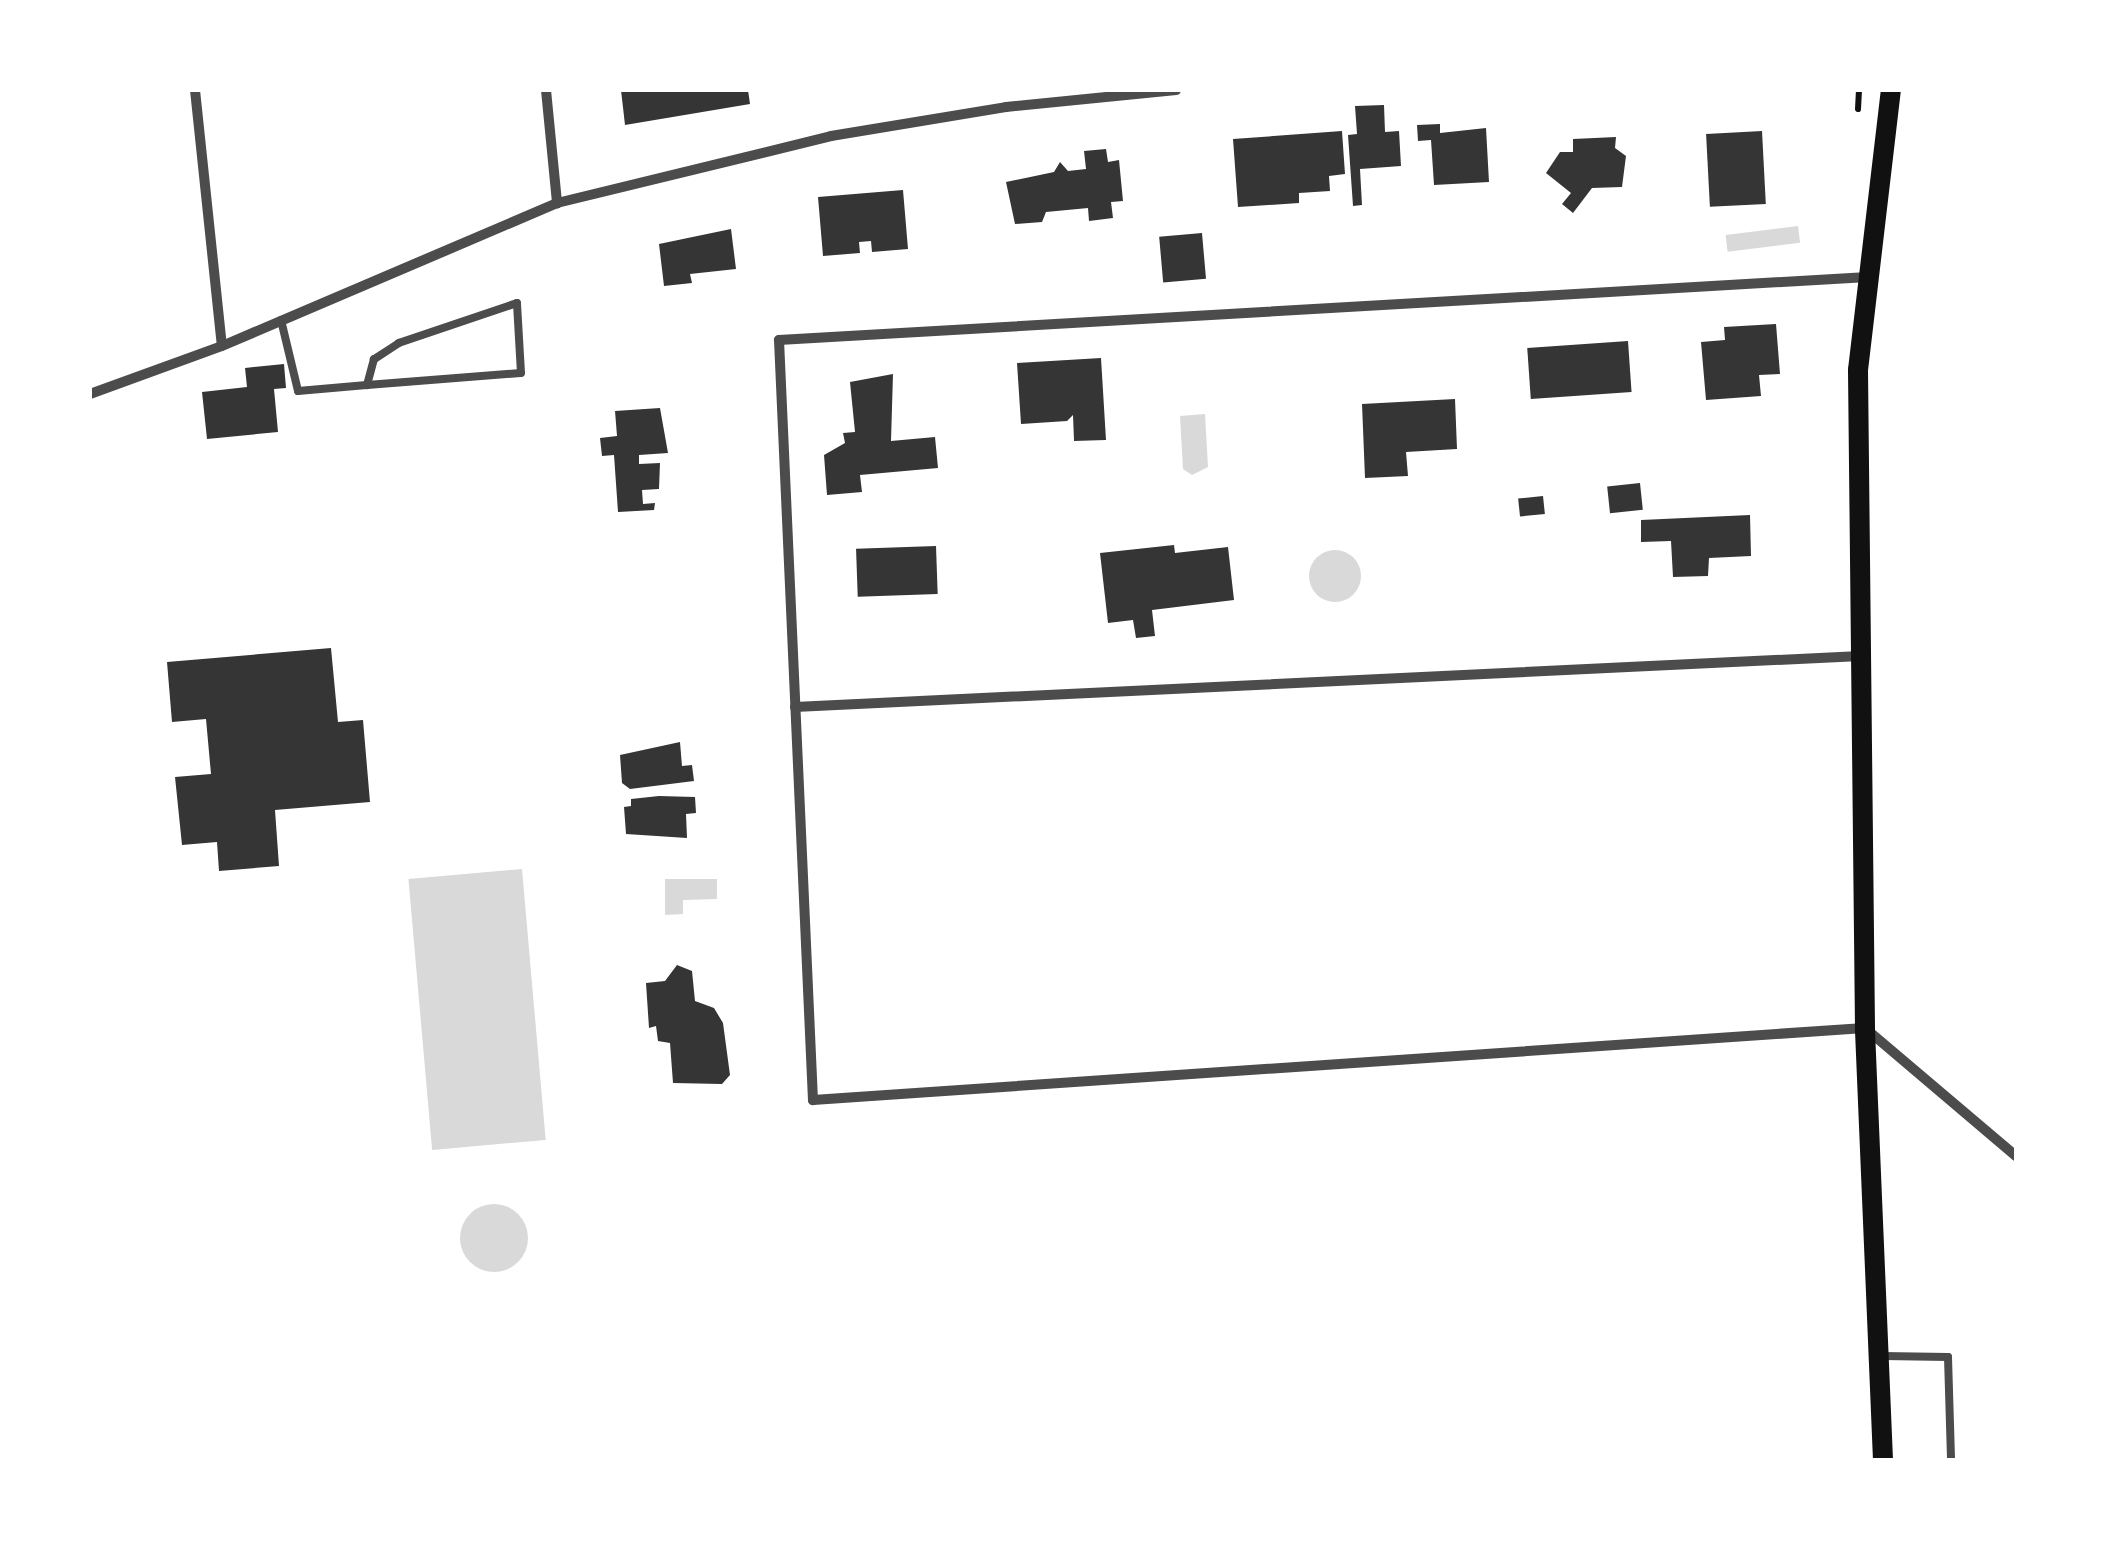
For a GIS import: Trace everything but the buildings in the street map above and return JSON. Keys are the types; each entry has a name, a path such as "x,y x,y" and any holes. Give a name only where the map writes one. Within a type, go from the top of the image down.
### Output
{"main road":[{"path":"1883,1460 1866,1028 1858,370 1891,90"}],"street":[{"path":"195,90 222,346"},
{"path":"546,90 557,203"},
{"path":"1004,90 1006,106"},
{"path":"90,394 222,346 557,203 830,136 1006,106 1176,90"},
{"path":"1868,277 779,340 813,1100 1866,1028 2016,1156"},
{"path":"796,707 1861,656"}],"lane":[{"path":"281,320 298,391 521,373 517,303 399,342 374,359 367,385"},
{"path":"1878,1356 1948,1356 1951,1460"}],"shaded area":[{"path":"1798,226 1800,243 1728,252 1726,235"},
{"path":"1205,414 1208,467 1192,475 1183,469 1180,416"},
{"path":"1335,550 1353,558 1361,576 1353,594 1335,602 1317,594 1309,576 1317,558"},
{"path":"522,869 546,1140 432,1150 408,879"},
{"path":"665,879 717,879 717,899 683,900 683,914 665,915"},
{"path":"494,1204 518,1214 528,1238 518,1262 494,1272 470,1262 460,1238 470,1214"}]}
